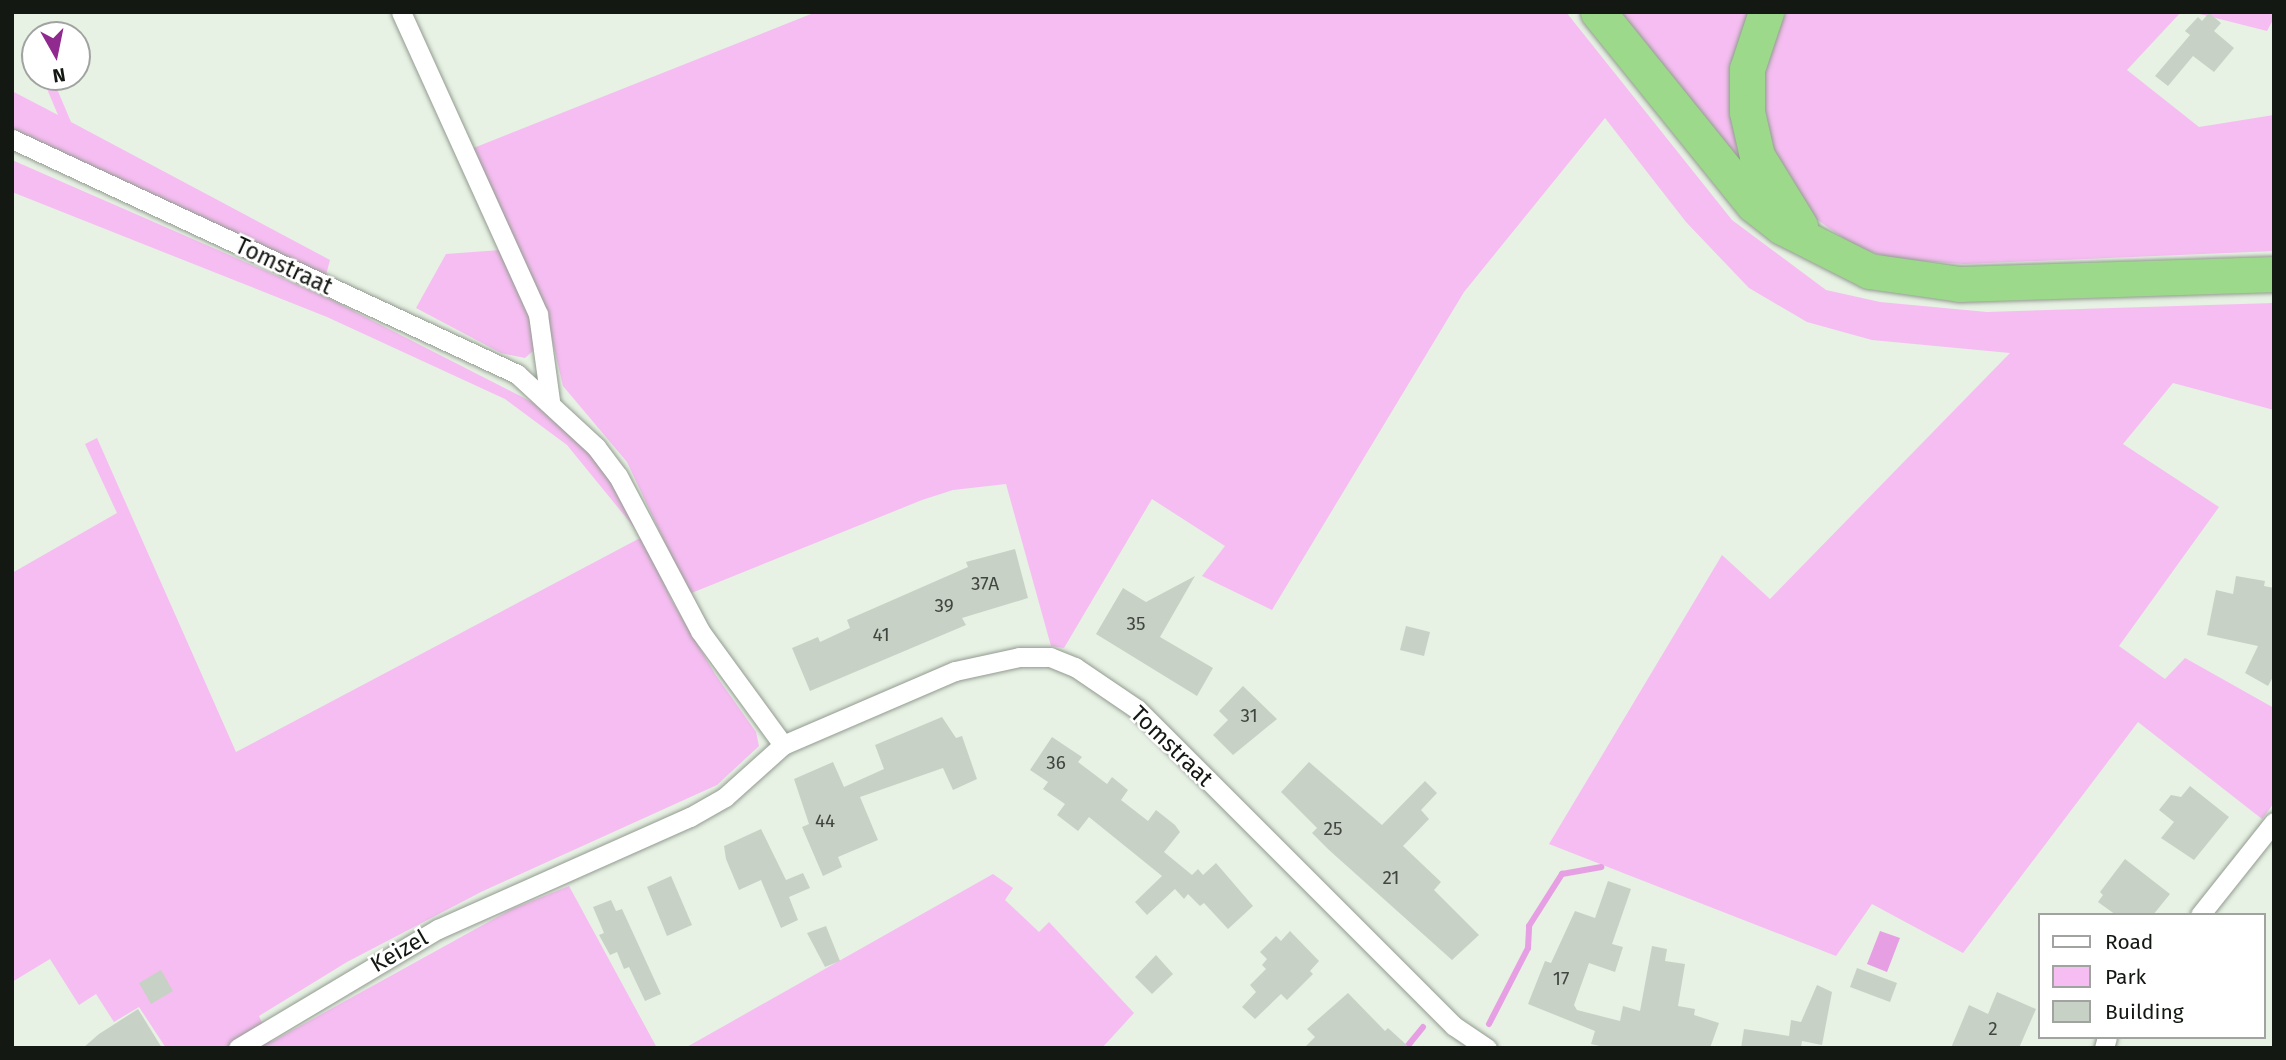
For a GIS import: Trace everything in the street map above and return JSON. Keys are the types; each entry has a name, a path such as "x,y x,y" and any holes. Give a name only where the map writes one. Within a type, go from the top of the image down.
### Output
{"highway":[{"path":"1598,12 1732,181 1768,217 1815,246 1869,271 1960,284 2274,274"},
{"path":"1766,12 1747,69 1751,136 1770,185 1815,246"}],"street":[{"path":"401,12 538,314 550,401"},
{"name":"Tomstraat","path":"12,139 517,374 550,401 618,476 700,631 783,745"},
{"name":"Tomstraat","path":"568,872 724,797 783,745 988,661 1050,657 1075,667 1137,709 1454,1026 1488,1048"},
{"path":"2202,913 2274,822"},
{"name":"Keizel","path":"237,1048 438,929 568,872"}],"green space":[{"path":"816,12 1566,12 1732,220 1826,290 1880,302 1987,312 2274,303 2274,410 2173,383 2123,444 2219,507 2119,646 2165,679 2185,658 2274,708 2274,803 2262,819 2138,722 1963,953 1872,904 1836,956 1549,844 1722,555 1770,599 2010,353 1872,340 1807,322 1749,288 1686,222 1605,118 1464,292 1272,610 1202,576 1225,546 1152,499 1064,648 1051,646 1006,484 953,490 922,500 689,594 627,462 563,386 546,314 471,149"},
{"path":"1613,12 1753,12 1765,200"},
{"path":"1786,12 2181,12 2127,70 2199,127 2274,115 2274,251 1964,264 1894,259 1856,247 1802,209 1781,181 1763,125 1763,68"},
{"path":"2192,12 2274,12 2274,18 2267,31"},
{"path":"12,91 58,115 48,91 58,91 71,122 330,260 326,275 12,129"},
{"path":"12,160 330,299 532,402 598,461 643,537 672,601 715,674 756,732 759,746 717,785 481,892 347,962 259,1016 271,1042 512,909 569,886 657,1048 166,1048 139,1007 114,1022 96,994 79,1005 50,959 12,982 12,573 117,513 85,444 97,438 236,752 642,537 567,445 505,399 327,317 12,192"},
{"path":"500,250 528,308 534,350 525,358 501,353 416,308 446,254"},
{"path":"993,874 1013,888 1005,900 1039,932 1049,922 1134,1013 1102,1048 685,1048"}],"shaded area":[{"path":"1880,931 1900,938 1887,972 1867,964"}],"building":[{"path":"2209,13 2221,23 2214,31 2234,48 2214,72 2193,56 2168,86 2155,76 2190,35 2185,31 2198,17 2202,21"},
{"path":"1015,549 1028,598 962,618 966,625 810,691 792,648 818,637 820,642 850,628 847,620 968,567 966,562"},
{"path":"1195,576 1160,637 1213,668 1197,696 1096,634 1123,588 1146,602"},
{"path":"2236,576 2265,581 2264,586 2274,588 2274,675 2268,686 2245,673 2258,646 2207,635 2216,590 2233,594"},
{"path":"1406,626 1430,632 1424,656 1400,650"},
{"path":"1243,686 1277,719 1233,755 1213,735 1228,720 1219,711"},
{"path":"942,717 956,738 962,736 977,779 953,790 943,768 860,797 878,840 838,857 842,867 823,876 802,827 809,824 794,779 833,762 844,787 884,769 875,745"},
{"path":"1052,737 1082,757 1078,762 1107,784 1112,777 1128,790 1121,800 1148,821 1156,810 1175,825 1180,832 1164,852 1192,875 1198,869 1203,875 1216,863 1253,906 1228,929 1204,903 1200,906 1188,894 1184,899 1175,889 1147,915 1135,902 1162,876 1089,817 1078,831 1057,815 1065,804 1043,789 1048,782 1030,770"},
{"path":"1309,762 1382,825 1425,781 1437,793 1421,810 1429,819 1403,846 1441,882 1434,890 1479,935 1452,960 1329,850 1312,833 1317,828 1281,792"},
{"path":"2190,786 2229,817 2194,860 2161,838 2174,822 2159,810 2171,795 2181,797"},
{"path":"761,829 786,880 803,873 810,888 789,897 798,920 781,928 761,880 739,890 726,859 724,846"},
{"path":"2125,859 2170,894 2155,913 2113,913 2098,902 2103,895 2100,892"},
{"path":"671,876 692,925 667,936 647,887"},
{"path":"1608,881 1631,889 1612,944 1623,947 1615,972 1589,963 1574,1005 1577,1010 1620,1021 1623,1006 1640,1011 1652,946 1667,949 1665,961 1685,964 1678,1006 1695,1009 1694,1015 1719,1023 1710,1048 1609,1048 1591,1044 1595,1031 1528,1004 1545,961 1551,963 1575,911 1595,918"},
{"path":"611,900 616,911 622,909 661,994 645,1001 629,967 624,969 617,952 610,955 599,935 604,933 593,907"},
{"path":"826,926 840,961 825,967 807,933"},
{"path":"1290,931 1319,961 1310,971 1313,974 1287,1000 1281,994 1255,1019 1242,1007 1256,992 1250,985 1266,969 1262,965 1267,959 1260,952 1276,936 1281,941"},
{"path":"1156,955 1173,974 1152,994 1135,977"},
{"path":"1857,968 1897,983 1890,1002 1850,987"},
{"path":"161,970 173,991 151,1004 139,983"},
{"path":"1817,985 1832,992 1822,1045 1802,1041 1801,1048 1741,1048 1744,1029 1789,1036 1791,1020 1801,1022"},
{"path":"1997,992 2036,1009 2019,1048 1951,1048 1969,1005 1988,1014"},
{"path":"1348,993 1385,1031 1388,1028 1410,1048 1304,1048 1315,1037 1307,1029"},
{"path":"138,1009 162,1048 83,1048 99,1034"}],"waterway":[{"path":"1489,1024 1528,948 1529,926 1562,874 1601,867"},
{"path":"1406,1048 1423,1027"}]}
